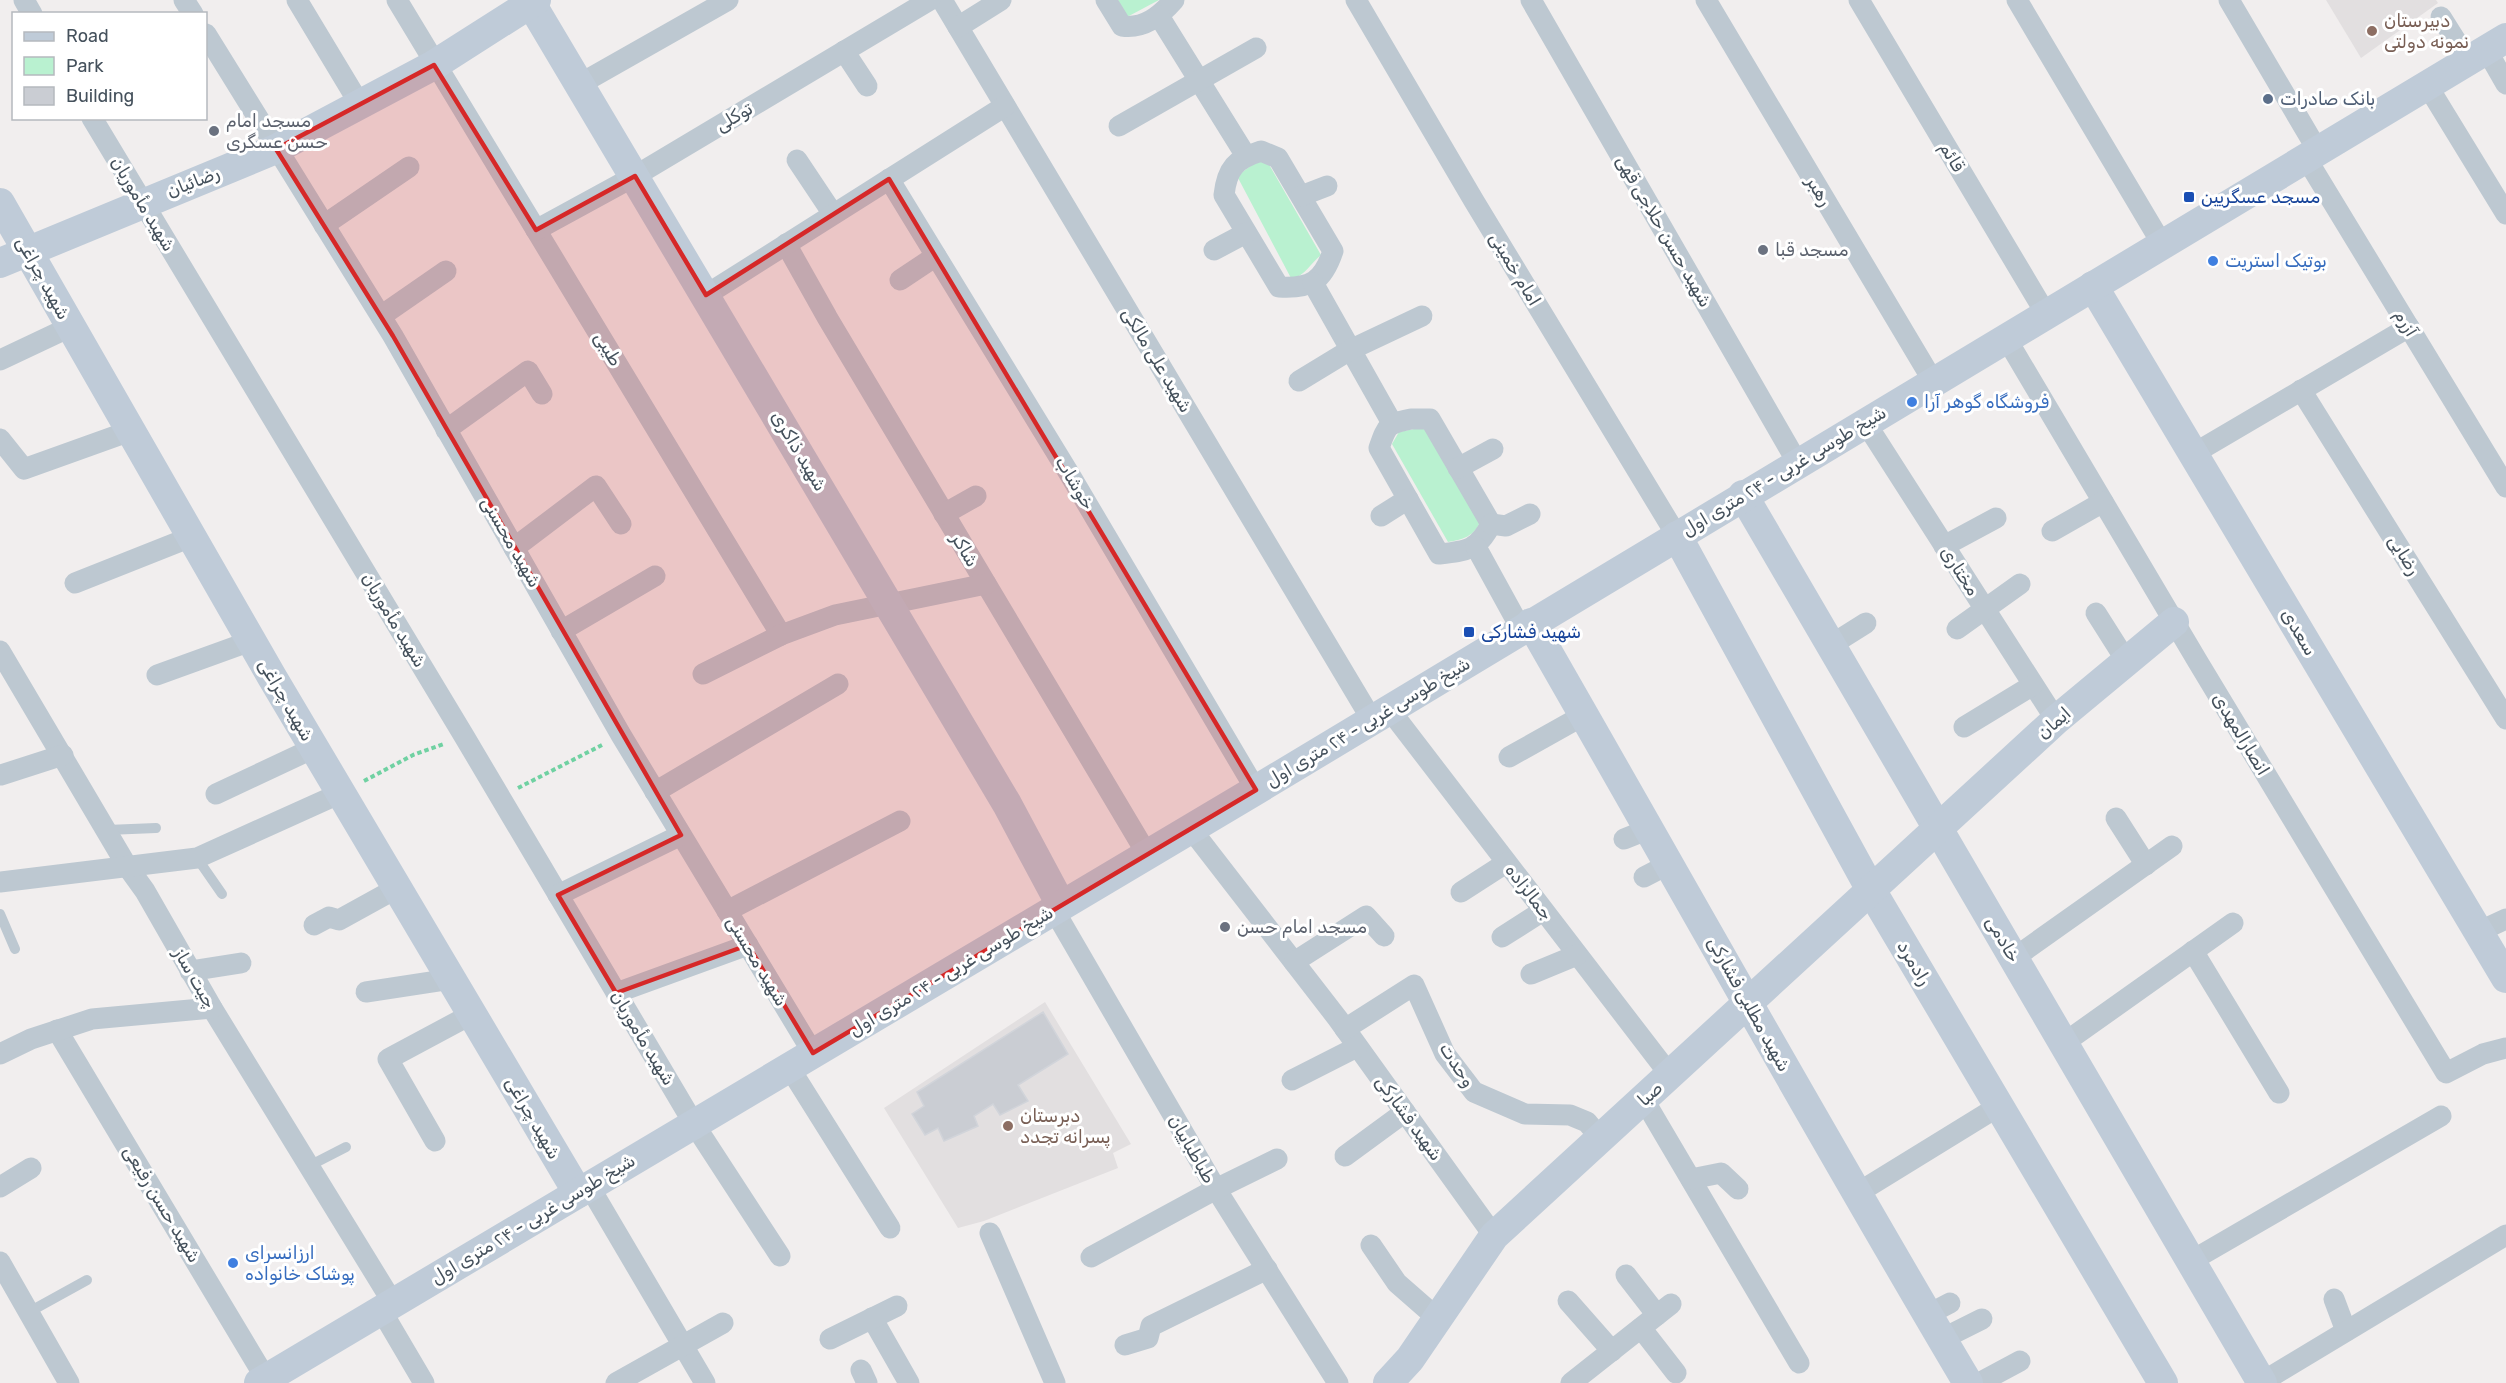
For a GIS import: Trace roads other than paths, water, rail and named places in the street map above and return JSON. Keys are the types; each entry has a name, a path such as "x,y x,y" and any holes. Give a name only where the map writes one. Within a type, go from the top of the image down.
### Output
{"street":[{"path":"297,0 359,103"},
{"name":"طیبی","path":"397,0 434,65 781,635"},
{"path":"580,84 728,0"},
{"name":"توکلی","path":"536,231 635,176 930,0"},
{"name":"شهید علی مالکی","path":"942,0 1380,714"},
{"path":"958,27 1000,0"},
{"path":"1106,0 1122,26 1142,26 1159,16 1174,0"},
{"name":"امام خمینی","path":"1356,0 1486,221 1677,536"},
{"name":"شهید حسن حلاجی قهی","path":"1531,0 1797,462"},
{"name":"رهبر","path":"1706,0 1933,381"},
{"name":"قائم","path":"1859,0 2046,314"},
{"path":"2017,0 2162,244"},
{"name":"آزرم","path":"2229,0 2409,327 2506,487"},
{"name":"رضائیان","path":"0,263 276,149 434,65 532,1"},
{"name":"شهید ذاکری","path":"532,1 1007,804 1058,907"},
{"path":"1159,16 1246,156"},
{"path":"2441,17 2487,49 2506,84"},
{"name":"شهید محسنی","path":"207,36 381,316 621,735 748,945 801,1060 890,1228"},
{"path":"1119,126 1256,48"},
{"name":"شیخ طوسی غربی - ۲۴ متری اول","path":"278,1377 387,1306 1191,829 1797,462 2487,49"},
{"path":"844,51 867,86"},
{"path":"2427,85 2506,214"},
{"path":"706,295 1005,106"},
{"name":"شهید مأموریان","path":"93,120 501,797 694,1124 780,1256"},
{"path":"1261,151 1278,158 1301,196 1333,251 1328,265 1313,283 1293,288 1279,287 1224,195 1226,177 1236,163 1246,156 1261,151"},
{"path":"797,160 833,214"},
{"path":"324,225 409,167"},
{"name":"خوشاب","path":"889,179 1082,495 1256,790"},
{"path":"1301,196 1327,186"},
{"name":"شهید چراغی","path":"0,203 314,748 472,1014 583,1189"},
{"path":"1214,250 1246,233"},
{"name":"شاکر","path":"786,244 827,317 1147,854"},
{"path":"900,280 936,256"},
{"path":"381,316 446,271"},
{"path":"1313,283 1392,423"},
{"name":"سعدی","path":"2093,286 2506,978"},
{"path":"1299,381 1350,350 1422,316"},
{"path":"0,360 70,327"},
{"path":"2193,454 2409,327"},
{"name":"انصارالمهدی","path":"2006,338 2446,1073 2483,1054 2506,1048"},
{"path":"446,430 528,371 542,394"},
{"name":"رضایی","path":"2301,390 2506,720"},
{"path":"1411,418 1430,419 1491,524 1476,547 1460,552 1439,554 1378,448 1386,428 1392,423 1411,418"},
{"name":"مختاری","path":"1865,422 2056,720"},
{"path":"0,439 24,469 130,431"},
{"path":"1458,468 1493,449"},
{"path":"514,548 596,486 621,524"},
{"name":"خادمی","path":"1743,495 2262,1383"},
{"path":"944,514 976,496"},
{"path":"1381,516 1408,499"},
{"path":"2052,531 2103,502"},
{"path":"1491,524 1506,526 1530,514"},
{"path":"1944,546 1996,518"},
{"name":"رادمرد","path":"1677,536 1871,890 2163,1383"},
{"path":"75,583 191,537"},
{"path":"1476,547 1526,626"},
{"path":"561,631 655,576"},
{"path":"703,674 781,635 835,615 888,602 986,584"},
{"path":"1957,629 2020,584"},
{"path":"2096,613 2127,662"},
{"name":"ایمان","path":"1938,828 2056,720 2174,622"},
{"path":"1831,645 1866,623"},
{"name":"شهید مطلبی فشارکی","path":"1526,626 1584,715 1636,834 1657,870 1749,1002 1856,1194 1940,1319 1968,1383"},
{"path":"157,675 251,641"},
{"name":"چیت ساز","path":"0,651 127,866 145,891 212,1008 309,1166 387,1306 424,1383"},
{"path":"656,792 838,684"},
{"path":"1964,727 2033,685"},
{"name":"جمالزاده","path":"1380,714 1506,863 1670,1075"},
{"path":"1509,757 1584,715"},
{"path":"216,794 314,748"},
{"path":"1,775 63,755"},
{"path":"0,882 197,858 341,793"},
{"path":"2116,818 2146,865"},
{"path":"727,911 900,822"},
{"name":"صبا","path":"1388,1383 1410,1359 1494,1236 1938,828"},
{"name":"شهید فشارکی","path":"1191,829 1345,1029 1494,1236"},
{"path":"558,894 681,835"},
{"path":"2014,958 2172,846"},
{"path":"1461,892 1506,863"},
{"path":"314,925 329,917 339,920 397,888"},
{"name":"طباطباییان","path":"1058,907 1216,1188 1338,1383"},
{"path":"1502,937 1543,911"},
{"path":"1294,962 1365,916 1384,936"},
{"path":"2478,932 2506,919"},
{"path":"2064,1043 2233,923"},
{"path":"616,993 748,945"},
{"path":"2193,951 2279,1093"},
{"path":"1531,974 1577,955"},
{"path":"190,970 241,963"},
{"path":"366,992 452,979"},
{"name":"وحدت","path":"1345,1029 1414,985 1445,1054 1473,1092 1525,1114 1570,1115 1587,1122 1600,1139"},
{"path":"0,1054 31,1039 92,1019 212,1008"},
{"path":"435,1141 388,1059 472,1014"},
{"name":"شهید حسن رفیعی","path":"57,1030 278,1377"},
{"path":"1292,1080 1357,1047"},
{"path":"1644,1100 1799,1363"},
{"path":"1856,1194 1999,1106"},
{"path":"1345,1156 1405,1113"},
{"path":"2191,1261 2441,1116"},
{"path":"1091,1257 1216,1188 1277,1159"},
{"path":"0,1187 32,1168"},
{"path":"1691,1179 1720,1173 1738,1188"},
{"path":"583,1189 705,1383"},
{"path":"990,1233 1055,1383"},
{"path":"2262,1383 2506,1235"},
{"path":"1371,1245 1396,1283 1437,1318"},
{"path":"0,1262 69,1383"},
{"path":"1125,1346 1148,1338 1151,1326 1267,1269"},
{"path":"1626,1275 1657,1316 1676,1373"},
{"path":"2334,1299 2346,1331"},
{"path":"1568,1301 1612,1351"},
{"path":"830,1339 897,1306"},
{"path":"1571,1383 1657,1316"},
{"path":"872,1318 909,1383"},
{"path":"1940,1319 1982,1319"},
{"path":"616,1383 723,1323"},
{"path":"1979,1383 2020,1361"}],"lane":[{"path":"106,831 156,828"},
{"path":"197,858 222,894"},
{"path":"0,914 15,949"},
{"path":"309,1166 346,1147"},
{"path":"29,1312 87,1280"}],"place":[{"name":"دبیرستان نمونه دولتی","path":"2372,31"},
{"name":"بانک صادرات","path":"2268,99"},
{"name":"مسجد امام حسن عسگری","path":"214,131"},
{"name":"مسجد عسگریین","path":"2189,197"},
{"name":"مسجد قبا","path":"1763,250"},
{"name":"بوتیک استریت","path":"2213,261"},
{"name":"فروشگاه گوهر آرا","path":"1912,402"},
{"name":"شهید فشارکی","path":"1469,632"},
{"name":"مسجد امام حسن","path":"1225,927"},
{"name":"دبرستان پسرانه تجدد","path":"1008,1126"},
{"name":"ارزانسرای پوشاک خانواده","path":"233,1263"}]}
